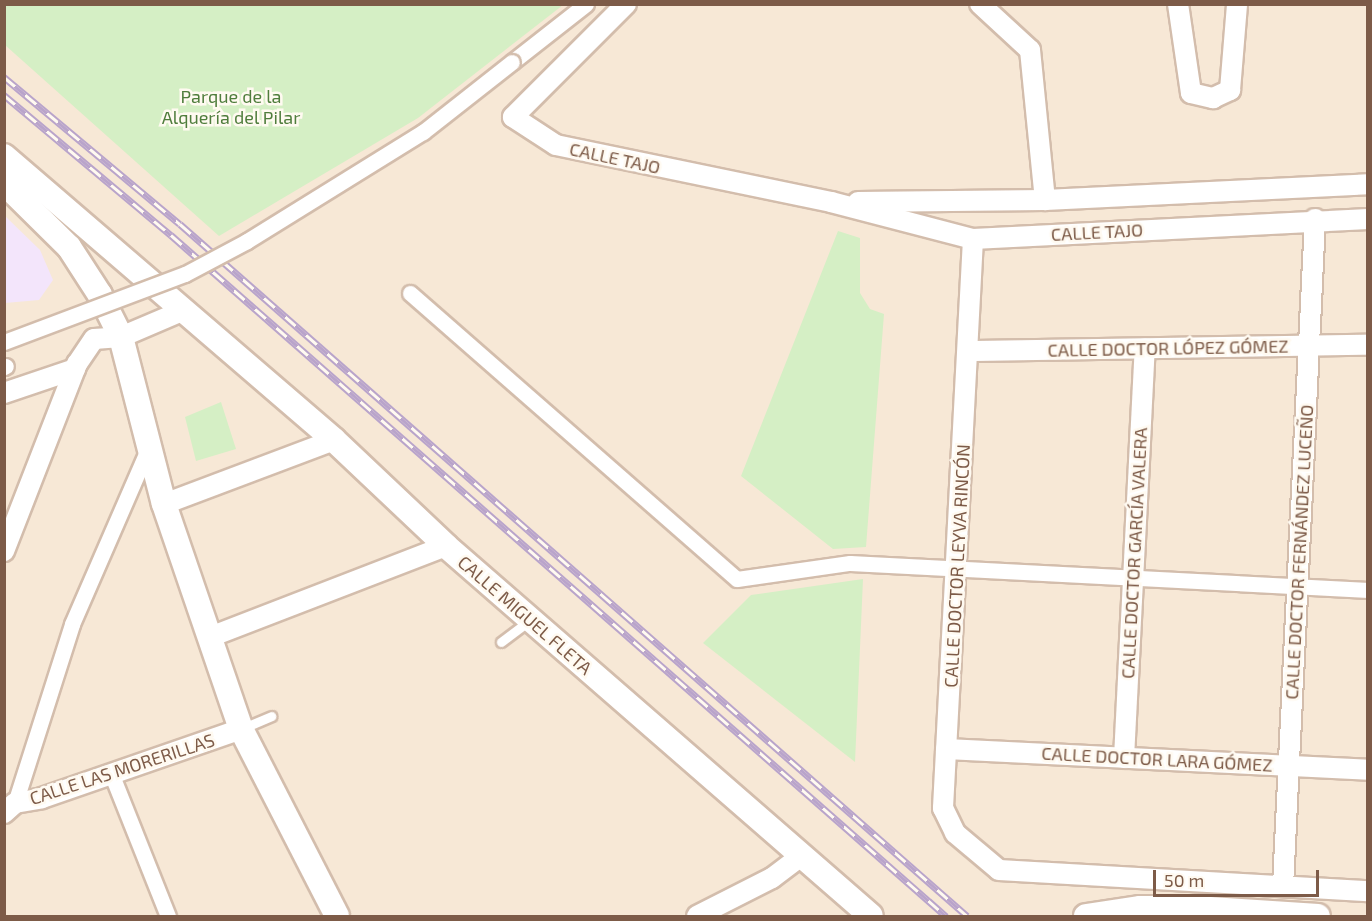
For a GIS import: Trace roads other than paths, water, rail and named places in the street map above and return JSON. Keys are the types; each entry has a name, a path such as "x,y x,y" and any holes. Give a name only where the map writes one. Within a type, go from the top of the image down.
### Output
{"street":[{"path":"4,342 185,274 247,241 423,132 586,4"},
{"name":"CALLE TAJO","path":"626,4 513,117 556,145 831,202 973,239 1316,219 1368,219"},
{"path":"980,4 1030,50 1045,200"},
{"path":"1178,4 1191,93 1213,98 1230,90 1237,4"},
{"name":"CALLE MIGUEL FLETA","path":"4,156 334,440 446,546 871,916"},
{"path":"4,183 69,247 100,295 121,337 164,504 241,729 337,916"},
{"name":"CALLE TAJO","path":"831,202 1045,200 1368,183"},
{"name":"CALLE DOCTOR FERNÁNDEZ LUCEÑO","path":"1283,886 1316,219"},
{"name":"CALLE DOCTOR LEYVA RINCÓN","path":"973,239 969,351 943,808 966,845 999,870 1283,886"},
{"path":"410,293 737,579 850,563 1368,590"},
{"path":"4,551 75,369 94,339 121,337 182,311"},
{"name":"CALLE DOCTOR LÓPEZ GÓMEZ","path":"969,351 1368,345"},
{"name":"CALLE DOCTOR GARCÍA VALERA","path":"1124,758 1145,349"},
{"path":"4,393 75,369"},
{"path":"164,504 334,440"},
{"path":"8,803 72,624 148,447"},
{"path":"210,637 446,546"},
{"name":"CALLE LAS MORERILLAS","path":"8,803 42,798 241,729"},
{"name":"CALLE DOCTOR LARA GÓMEZ","path":"946,749 1368,770"},
{"path":"111,773 168,916"},
{"path":"697,916 772,878 801,856"},
{"path":"1283,886 1368,891"},
{"path":"1086,916 1140,908 1184,908 1318,916"}],"lane":[{"path":"501,642 531,620"},
{"path":"241,729 271,716"}],"railway":[{"path":"4,77 180,224 967,916"},
{"path":"4,95 171,235 946,916"}],"park label":[{"name":"Parque de la Alquería del Pilar","path":"231,107"}]}
